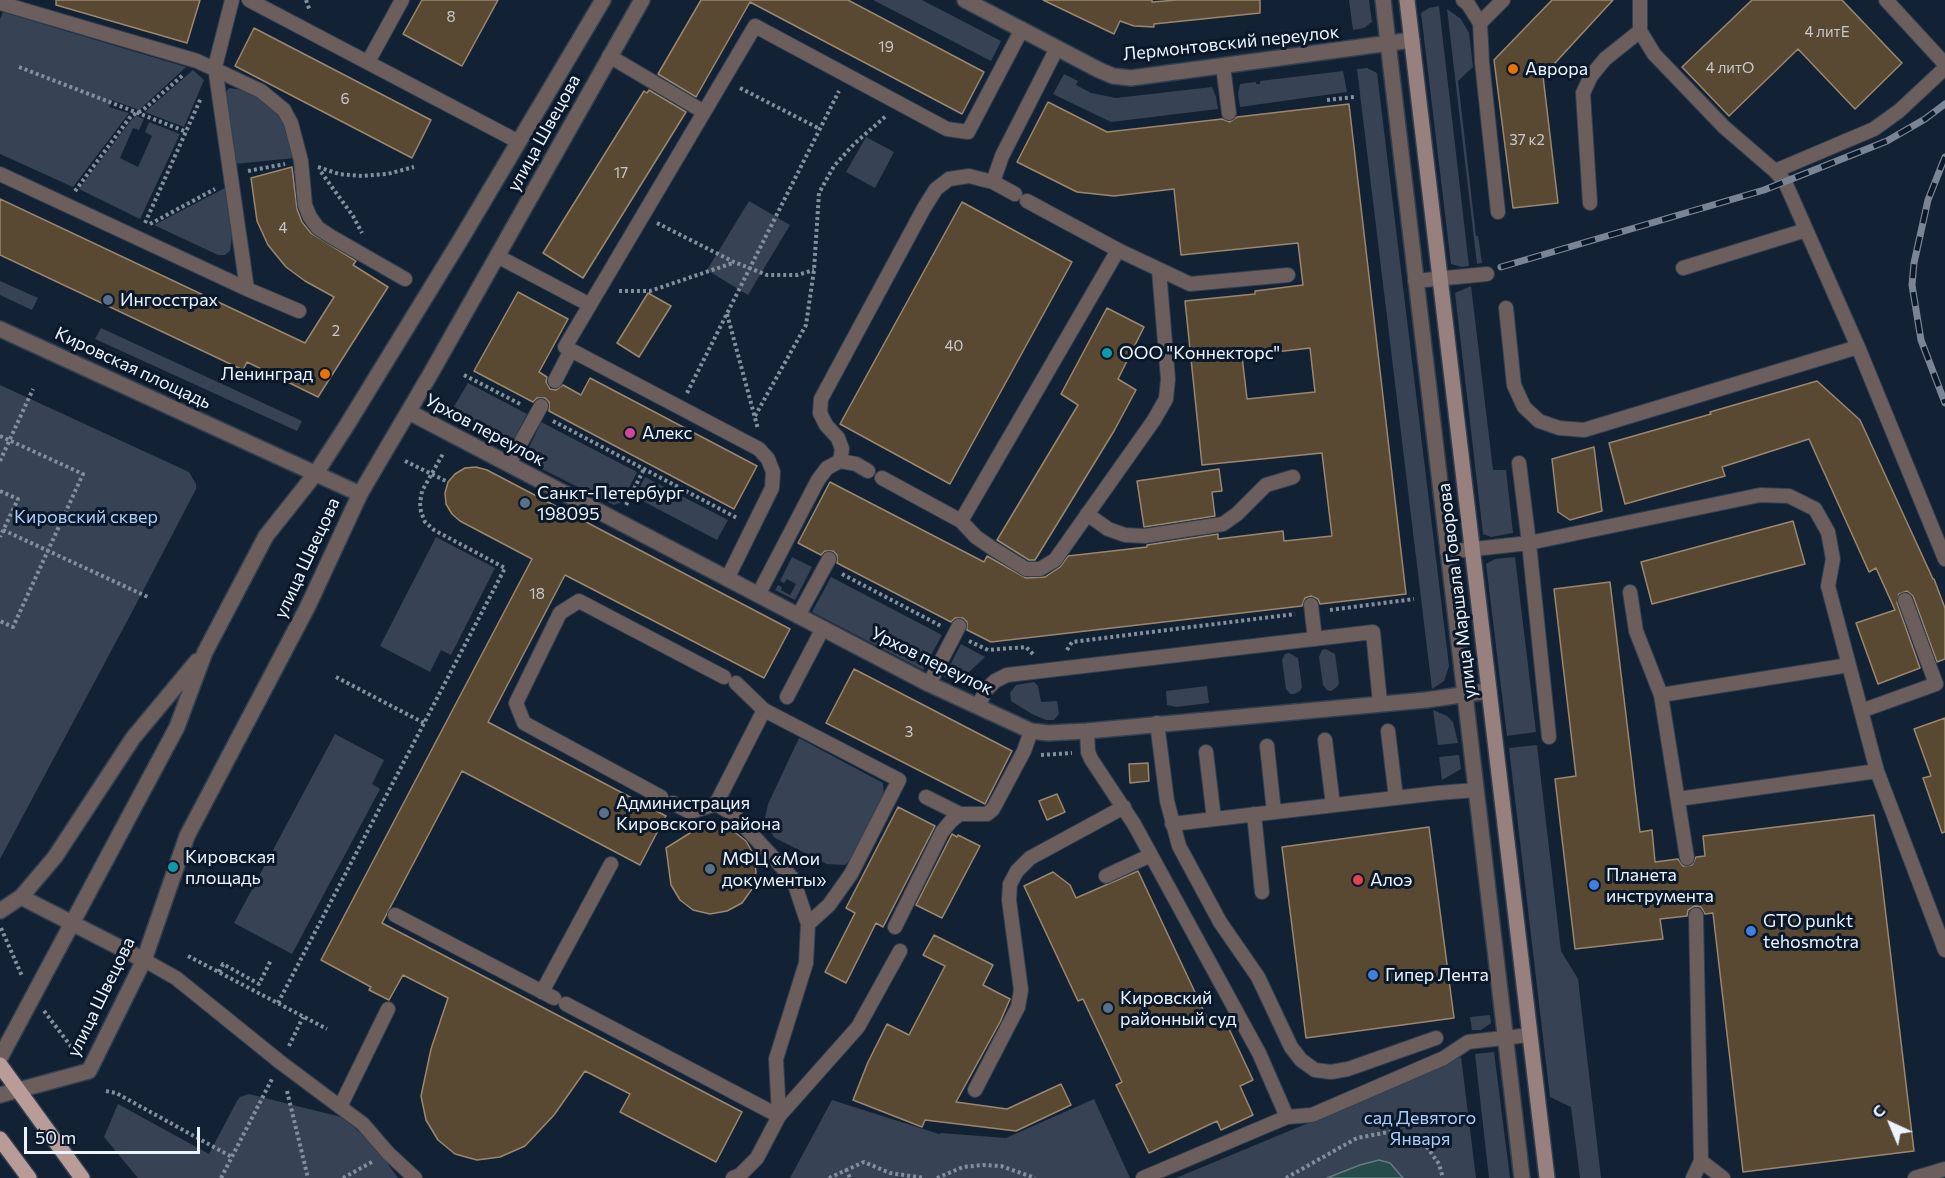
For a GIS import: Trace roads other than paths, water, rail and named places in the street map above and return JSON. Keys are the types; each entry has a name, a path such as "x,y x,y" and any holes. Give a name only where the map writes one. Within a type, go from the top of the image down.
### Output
{"main road":[{"name":"улица Маршала Говорова","path":"1407,0 1548,1178"},
{"path":"0,1065 82,1178"},
{"path":"0,1140 29,1178"}],"street":[{"name":"улица Швецова","path":"316,473 461,239 603,0"},
{"name":"улица Швецова","path":"0,1095 89,1071 144,960 187,836 308,606 360,494 409,412 642,0"},
{"name":"Лермонтовский переулок","path":"965,0 1113,76 1142,77 1412,40"},
{"name":"улица Маршала Говорова","path":"1385,0 1387,44 1522,1178"},
{"name":"Кировская площадь","path":"0,329 360,494"},
{"name":"Урхов переулок","path":"409,412 929,684 1031,731 1048,733 1087,731 1380,704 1489,691"},
{"path":"0,1058 177,727 205,652 267,536 316,473"},
{"path":"0,911 21,897 55,857 133,738 205,652"},
{"path":"21,897 144,960"}],"lane":[{"path":"232,0 214,67 247,289"},
{"path":"249,0 519,142"},
{"path":"368,62 402,0"},
{"path":"1463,0 1480,23 1498,212"},
{"path":"1480,23 1503,0"},
{"path":"1640,0 1640,31 1654,54 1716,119 1785,182 1858,347 1945,559"},
{"path":"1775,171 1874,129 1899,111 1945,66 1886,0"},
{"path":"0,3 197,61 261,91 284,110 291,123 302,161 303,196 310,217 318,228 405,279"},
{"path":"727,579 772,488 773,472 768,459 759,449 565,347 755,26 947,129 968,132 1022,29"},
{"path":"1590,203 1583,93 1590,76 1605,60 1640,31"},
{"path":"993,182 1002,156 1058,48"},
{"path":"609,56 704,112"},
{"path":"1223,66 1229,113"},
{"path":"0,174 299,311"},
{"path":"840,461 842,449 838,438 826,425 820,413 821,399 924,208 936,189 949,179 969,176 993,182 1118,250 1191,284 1288,275"},
{"path":"1683,268 1806,231"},
{"path":"961,521 1118,250"},
{"path":"497,256 590,305"},
{"path":"882,478 961,521 976,537 1026,569 1040,569 1055,560 1154,420 1166,399 1168,379 1159,270"},
{"path":"1415,281 1487,274"},
{"path":"1506,308 1514,385 1524,406 1539,421 1559,428 1584,430 1858,347"},
{"path":"555,381 571,350"},
{"path":"509,464 539,410"},
{"path":"758,595 818,480 827,468 840,461 856,464 868,471"},
{"path":"1519,463 1549,737"},
{"path":"1088,514 1108,529 1125,535 1145,536 1223,524 1237,514 1266,485 1293,477"},
{"path":"1448,552 1529,543 1760,495 1789,496 1815,509 1828,532 1833,559 1828,586 1877,771 1945,950"},
{"path":"798,616 827,562"},
{"path":"1630,592 1636,631 1661,695 1687,858"},
{"path":"1861,711 1936,684 1905,600"},
{"path":"764,710 716,804 690,812 524,723 516,703 560,613 579,601 730,680 764,710 899,780 851,874 829,905 808,924"},
{"path":"1311,608 1316,639"},
{"path":"787,697 823,628"},
{"path":"929,684 957,629"},
{"path":"978,706 986,690 995,681 1007,675 1373,632 1380,704"},
{"path":"1661,695 1849,665"},
{"path":"1157,723 1172,824 1179,846 1220,922 1258,977 1291,1047 1301,1060 1315,1070 1340,1070 1436,1038"},
{"path":"926,797 960,814 978,816 987,814 993,809 1024,751 1031,731"},
{"path":"1087,731 1088,752 1091,759 1124,807 1151,855 1259,1053 1287,1117"},
{"path":"1388,731 1396,798"},
{"path":"1324,740 1333,805"},
{"path":"1267,746 1274,812"},
{"path":"1206,752 1214,819"},
{"path":"1678,799 1877,771"},
{"path":"1172,824 1476,790"},
{"path":"716,804 733,814 793,879 808,924 806,963 776,1059 779,1116"},
{"path":"975,1090 1018,1007 1021,990 1009,900 1013,877 1030,858 1124,807"},
{"path":"896,927 942,832 960,814"},
{"path":"1254,814 1262,892"},
{"path":"1106,876 1151,855"},
{"path":"554,998 611,864"},
{"path":"395,915 779,1116"},
{"path":"1693,1178 1701,1161 1695,915"},
{"path":"734,1178 757,1158 779,1116 858,1028 900,951"},
{"path":"144,960 176,978 280,1062 363,1124 388,1153 415,1178"},
{"path":"340,1107 388,1009"},
{"path":"1143,1178 1287,1117 1312,1115 1444,1058 1468,1042 1530,1035"},
{"path":"1701,1161 1723,1178"},
{"path":"1916,1178 1945,1169"}],"railway":[{"path":"1501,267 1764,190 1887,141 1925,119 1945,104"},
{"path":"1945,157 1928,200 1914,263 1912,285 1921,340 1945,403"}],"place":[{"name":"Аврора","path":"1513,69"},
{"name":"Ингосстрах","path":"108,300"},
{"name":"ООО \"Коннекторс\"","path":"1107,353"},
{"name":"Ленинград","path":"325,374"},
{"name":"Алекс","path":"630,433"},
{"name":"Санкт-Петербург 198095","path":"525,503"},
{"name":"Администрация Кировского района","path":"604,813"},
{"name":"Кировская площадь","path":"173,867"},
{"name":"МФЦ «Мои документы»","path":"710,869"},
{"name":"Алоэ","path":"1358,880"},
{"name":"Планета инструмента","path":"1594,885"},
{"name":"GTO punkt tehosmotra","path":"1751,931"},
{"name":"Гипер Лента","path":"1373,975"},
{"name":"Кировский районный суд","path":"1108,1008"}],"park label":[{"name":"Кировский сквер","path":"86,517"},
{"name":"сад Девятого Января","path":"1420,1128"}]}
